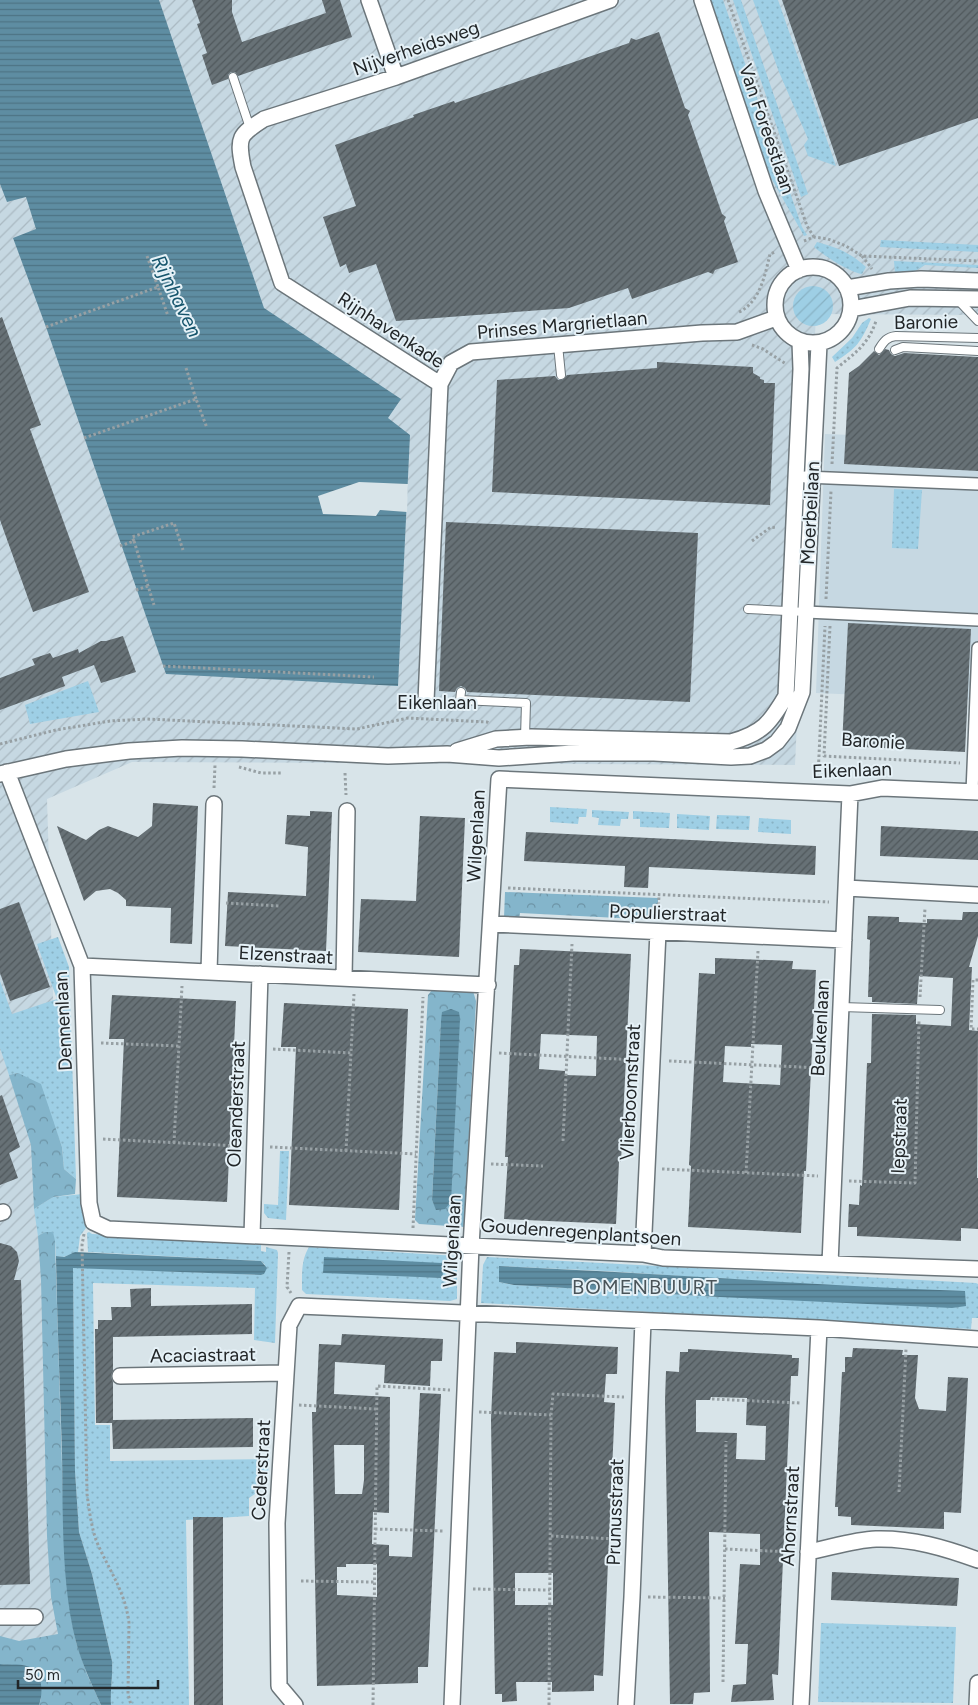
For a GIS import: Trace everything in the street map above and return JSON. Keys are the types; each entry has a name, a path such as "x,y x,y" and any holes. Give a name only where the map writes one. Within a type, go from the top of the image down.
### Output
{"street":[{"path":"369,0 396,77"},
{"name":"Nijverheidsweg","path":"245,134 264,119 396,77 610,0"},
{"name":"Van Foreestlaan","path":"702,0 766,191 798,270"},
{"name":"Rijnhavenkade","path":"245,134 239,150 243,167 282,283 440,384 426,700"},
{"path":"815,267 826,269 836,275 848,288 852,309 850,318 843,330 832,339 819,344 800,342 783,330 776,318 774,303 778,289 786,277 798,270 815,267"},
{"path":"848,288 877,282 921,279 978,282"},
{"path":"852,309 910,298 978,299"},
{"name":"Prinses Margrietlaan","path":"440,384 451,362 471,352 737,332 776,318"},
{"name":"Moerbeilaan","path":"447,754 496,739 524,737 731,742 748,737 766,726 786,696 801,369 800,342"},
{"name":"Moerbeilaan","path":"3,773 66,758 129,751 182,748 242,748 388,756 447,754 499,758 574,753 654,753 731,757 750,756 766,750 777,742 788,728 802,692 819,344"},
{"path":"795,476 978,484"},
{"path":"806,612 978,620"},
{"path":"975,792 973,763 978,648"},
{"name":"Dennenlaan","path":"3,773 82,966 89,1204 93,1222"},
{"name":"Eikenlaan","path":"499,779 850,794 882,788 975,792"},
{"name":"Wilgenlaan","path":"452,1705 471,1246 499,779"},
{"name":"Beukenlaan","path":"830,1264 850,794"},
{"path":"209,972 214,804"},
{"path":"347,811 349,978"},
{"path":"846,895 978,894"},
{"name":"Populierstraat","path":"491,924 844,940"},
{"name":"Vlierboomstraat","path":"642,1254 658,932"},
{"name":"Elzenstraat","path":"82,966 488,985"},
{"name":"Oleanderstraat","path":"252,1236 260,974"},
{"name":"Goudenregenplantsoen","path":"93,1222 108,1229 642,1254 662,1258 978,1270"},
{"path":"299,1306 819,1328 978,1339"},
{"name":"Cederstraat","path":"295,1705 279,1686 277,1523 289,1325 299,1306"},
{"name":"Prunusstraat","path":"626,1705 643,1321"},
{"name":"Ahornstraat","path":"801,1705 819,1328"},
{"name":"Acaciastraat","path":"120,1376 286,1373"},
{"path":"808,1552 874,1539 904,1540 943,1547 978,1560"},
{"path":"0,1617 35,1617"},
{"path":"977,1705 978,1683"}],"lane":[{"path":"234,77 245,134"},
{"path":"956,298 978,320"},
{"name":"Baronie","path":"879,349 884,341 896,336 978,338"},
{"path":"558,345 561,375"},
{"name":"Baronie","path":"895,350 903,347 978,351"},
{"path":"748,608 806,612"},
{"path":"461,692 460,700 526,703 524,737"},
{"path":"841,1007 940,1010"}],"path":[{"name":"Van Foreestlaan","path":"728,0 807,226 814,237"},
{"path":"734,314 743,310 758,294 770,254 814,237 846,246 862,256 869,264 877,282"},
{"path":"147,256 168,316"},
{"path":"862,256 978,261"},
{"path":"46,327 158,287"},
{"path":"818,370 837,368 859,351 867,340 877,316 879,303"},
{"path":"747,345 756,345 792,368 801,369"},
{"path":"186,368 207,428"},
{"name":"Moerbeilaan","path":"817,792 828,613 837,368"},
{"path":"84,438 196,399"},
{"path":"154,604 132,537 174,524 183,550"},
{"path":"120,546 134,541"},
{"path":"136,590 148,586"},
{"name":"Baronie","path":"828,613 824,756 973,763"},
{"path":"163,666 374,677"},
{"name":"Eikenlaan","path":"0,744 66,728 110,721 147,719 357,729 408,718 487,722 493,728 496,739"},
{"path":"214,804 215,765 223,766"},
{"path":"231,766 282,774"},
{"path":"345,773 347,811"},
{"path":"493,888 846,895"},
{"name":"Iepstraat","path":"833,1179 915,1183 919,1009 926,893"},
{"path":"210,903 280,906"},
{"path":"563,1141 573,928"},
{"path":"746,1173 759,936"},
{"path":"174,1143 183,970"},
{"path":"346,1151 351,1054 349,978"},
{"path":"978,980 973,980 971,1028 978,1029"},
{"path":"412,1243 423,982"},
{"path":"85,1042 179,1046"},
{"path":"258,1048 351,1054"},
{"path":"490,1164 543,1166"},
{"path":"647,1168 833,1179"},
{"path":"290,1238 287,1287 299,1306"},
{"path":"82,1245 88,1502 96,1540 123,1594 127,1611 129,1622 128,1694 131,1705"},
{"path":"899,1492 906,1334"},
{"path":"373,1705 377,1386 466,1390"},
{"path":"549,1705 551,1416 553,1394 640,1397"},
{"path":"712,1399 816,1404"},
{"path":"284,1404 376,1409"},
{"path":"465,1411 551,1416"},
{"path":"723,1682 726,1441"},
{"path":"374,1529 460,1532"},
{"path":"551,1536 634,1540"},
{"path":"725,1549 808,1552"},
{"path":"301,1581 374,1582"},
{"path":"457,1589 550,1590"},
{"path":"632,1597 725,1598"}],"shaded area":[{"name":"Rijnhaven","path":"0,0 978,0 978,315 816,314 795,765 132,762 47,799 57,1124 53,1213 71,1705 0,1705"},
{"path":"710,0 723,0 802,227 807,235 804,236 770,176"},
{"path":"733,0 741,0 808,194 801,197"},
{"path":"753,0 778,0 836,166 808,156 804,145 808,139 779,72"},
{"path":"881,240 978,245 978,252 880,247"},
{"path":"817,242 849,254 866,267 862,274 844,267 814,247"},
{"path":"894,261 978,265 978,268 925,265 912,273 895,273"},
{"path":"817,286 824,289 830,295 833,306 832,314 824,323 817,326 809,326 802,323 794,314 793,302 796,295 805,287"},
{"path":"869,318 871,319 858,344 835,362 832,357 852,338 862,323"},
{"path":"825,434 978,440 978,700 816,693"},
{"path":"894,489 922,490 918,549 892,548"},
{"path":"88,681 99,712 30,724 25,705"},
{"path":"550,807 587,809 586,817 579,817 578,824 550,822"},
{"path":"592,810 629,812 628,819 621,819 620,826 598,825 599,818 592,817"},
{"path":"633,811 670,813 669,828 640,827 640,819 633,819"},
{"path":"677,814 710,816 709,830 677,828"},
{"path":"717,815 750,816 749,830 716,829"},
{"path":"759,818 791,820 791,834 758,832"},
{"path":"58,937 69,967 76,1179 64,1169 62,1147 51,1117 18,1073 9,1075 0,1048 0,981 12,1014 57,999 37,944"},
{"path":"280,1151 289,1151 286,1220 268,1218 264,1213 264,1204 278,1205"},
{"path":"83,1194 86,1228 80,1236 78,1252 63,1257 56,1256 55,1241 45,1232 38,1236 34,1209 53,1197"},
{"path":"87,1233 92,1234 261,1242 261,1251 266,1252 266,1247 277,1250 278,1253 275,1343 254,1340 255,1288 93,1283 95,1425 110,1425 110,1461 269,1459 267,1486 249,1498 249,1516 186,1520 189,1705 111,1705 112,1661 92,1574 79,1532 75,1471 73,1267 260,1275 264,1274 265,1265 261,1261 88,1252"},
{"path":"309,1247 457,1256 457,1299 450,1301 306,1294 302,1290 302,1273 303,1262"},
{"path":"487,1257 976,1283 978,1284 978,1318 972,1318 971,1329 481,1303 483,1265","holes":["499,1266 819,1285 719,1297 514,1285 499,1282"]},
{"path":"821,1623 956,1627 953,1703 818,1702"}],"green space":[{"path":"505,892 658,898 658,920 520,913 519,919 504,918"},
{"path":"432,990 473,991 476,1001 464,1227 419,1224 415,1220 428,995","holes":["441,1021 437,1210 432,1200"]},
{"path":"18,1073 41,1084 62,1147 64,1169 76,1179 75,1194 53,1197 34,1209 31,1145 9,1075"},
{"path":"45,1232 53,1232 55,1241 64,1532 68,1594 76,1642 87,1674 101,1705 39,1705 41,1699 27,1666 0,1664 0,1636 19,1641 58,1634 51,1597 47,1536 41,1280 38,1236"}],"water":[{"path":"0,0 159,0 264,308 401,399 388,418 410,435 398,686 166,674 46,327 13,238 36,229 26,197 7,202 0,184"},
{"path":"451,1009 459,1012 460,1019 451,1202 445,1209 436,1210 432,1200 441,1021 442,1012"},
{"path":"75,1252 261,1261 267,1268 264,1274 261,1275 73,1268 75,1471 79,1532 92,1574 112,1661 111,1705 101,1705 81,1658 71,1620 65,1572 56,1256 64,1257"},
{"path":"324,1257 442,1263 443,1278 323,1273"},
{"path":"499,1266 965,1291 966,1306 952,1308 514,1285 499,1282"},
{"path":"0,1664 25,1665 36,1671 41,1685 39,1705 0,1705"}],"pier":[{"path":"359,482 408,484 407,512 380,510 376,516 323,514 318,496"}],"building":[{"path":"192,0 232,0 232,12 242,42 326,13 322,0 340,0 352,37 238,76 235,72 231,72 228,75 228,79 212,85 202,55 207,53 197,24 200,23"},
{"path":"782,0 978,0 978,118 839,166"},
{"path":"659,32 685,108 690,111 688,115 722,214 726,217 724,221 738,262 715,270 713,274 708,272 632,299 628,288 569,308 396,321 376,264 349,273 346,264 340,267 323,217 356,206 335,145 414,117 413,115 454,101 455,103 629,43 631,38 636,40"},
{"path":"2,317 41,425 30,429 89,592 33,612 0,520 0,318"},
{"path":"885,349 895,356 904,353 978,357 978,471 844,464 849,373 874,351 879,355"},
{"path":"657,362 753,367 753,373 764,380 764,383 775,383 770,505 492,492 497,380 555,376 558,380 562,380 567,375 657,368"},
{"path":"446,522 698,533 690,702 467,692 461,686 455,692 439,691"},
{"path":"848,623 971,629 965,752 842,746"},
{"path":"123,636 136,672 101,683 94,665 62,677 65,686 0,710 0,678 35,665 32,659 50,653 53,658 78,649 79,653 101,641"},
{"path":"153,803 198,806 192,944 170,943 171,908 126,906 126,900 110,889 96,891 84,901 57,826 86,840 108,826 138,837 152,826"},
{"path":"310,811 332,812 326,951 225,946 228,892 306,896 308,847 285,844 287,815 310,816"},
{"path":"420,816 465,818 459,957 358,952 361,899 416,901"},
{"path":"881,826 978,831 978,860 880,856"},
{"path":"526,832 816,846 815,875 649,867 648,888 624,887 625,866 524,861"},
{"path":"19,902 50,987 10,1001 0,973 0,909"},
{"path":"963,912 978,912 978,936 969,967 972,967 969,1030 978,1031 978,1229 961,1228 961,1241 857,1236 857,1227 848,1227 849,1204 859,1205 860,1185 862,1186 867,1063 871,1063 872,1014 916,1015 916,1024 951,1026 953,978 919,976 917,1004 872,1002 872,997 868,997 870,940 867,939 868,916 899,917 899,922 927,923 927,919 962,920"},
{"path":"520,949 631,954 621,1162 619,1162 616,1224 504,1219 508,1157 505,1157 514,965 519,965","holes":["541,1034 597,1036 596,1076 565,1075 565,1071 539,1069"]},
{"path":"715,958 793,961 792,969 816,970 801,1233 688,1227 691,1166 689,1165 699,973 715,974","holes":["751,1044 782,1045 780,1085 723,1082 725,1046 751,1047"]},
{"path":"112,995 236,1001 227,1202 117,1197 124,1039 109,1039"},
{"path":"284,1003 408,1009 399,1210 289,1205 296,1047 281,1047"},
{"path":"2,1095 20,1147 9,1153 18,1178 0,1185 0,1096"},
{"path":"0,1243 11,1246 17,1252 19,1261 14,1280 21,1280 30,1584 0,1585"},
{"path":"151,1288 151,1306 252,1304 252,1334 113,1337 113,1371 111,1376 113,1382 113,1420 253,1418 253,1447 113,1449 112,1423 96,1423 95,1329 98,1329 98,1320 112,1320 111,1307 131,1307 130,1289"},
{"path":"342,1334 443,1339 442,1361 431,1361 430,1386 384,1383 385,1365 335,1362 334,1394 390,1397 389,1513 373,1512 372,1544 389,1545 389,1556 412,1557 420,1393 441,1394 428,1667 418,1667 418,1683 317,1686 312,1412 316,1412 319,1344 341,1345","holes":["334,1445 364,1445 362,1494 335,1494","346,1564 377,1564 377,1597 337,1595 337,1567 346,1567"]},
{"path":"516,1342 618,1347 617,1374 606,1374 604,1402 615,1403 603,1676 594,1675 594,1691 552,1692 552,1682 516,1682 517,1701 502,1702 502,1694 495,1694 491,1419 494,1352 516,1353","holes":["515,1573 553,1573 553,1605 515,1605"]},
{"path":"853,1348 903,1350 902,1355 918,1355 915,1398 919,1409 946,1411 948,1377 968,1378 961,1513 944,1512 944,1529 851,1525 851,1517 838,1516 838,1507 835,1507 842,1372 845,1372 845,1357 852,1357"},
{"path":"688,1349 792,1355 792,1358 799,1358 798,1376 791,1376 778,1675 772,1674 774,1700 731,1702 733,1685 746,1684 748,1644 735,1644 740,1564 760,1565 760,1534 709,1532 710,1692 694,1693 693,1704 670,1704 666,1371 679,1372 680,1352 688,1352","holes":["711,1397 747,1398 746,1425 766,1426 765,1460 736,1459 737,1433 696,1432 696,1400 710,1400"]},
{"path":"193,1517 223,1517 223,1705 194,1705"},
{"path":"832,1572 959,1578 957,1606 831,1600"}],"district":[{"name":"BOMENBUURT","path":"645,1287"}]}
